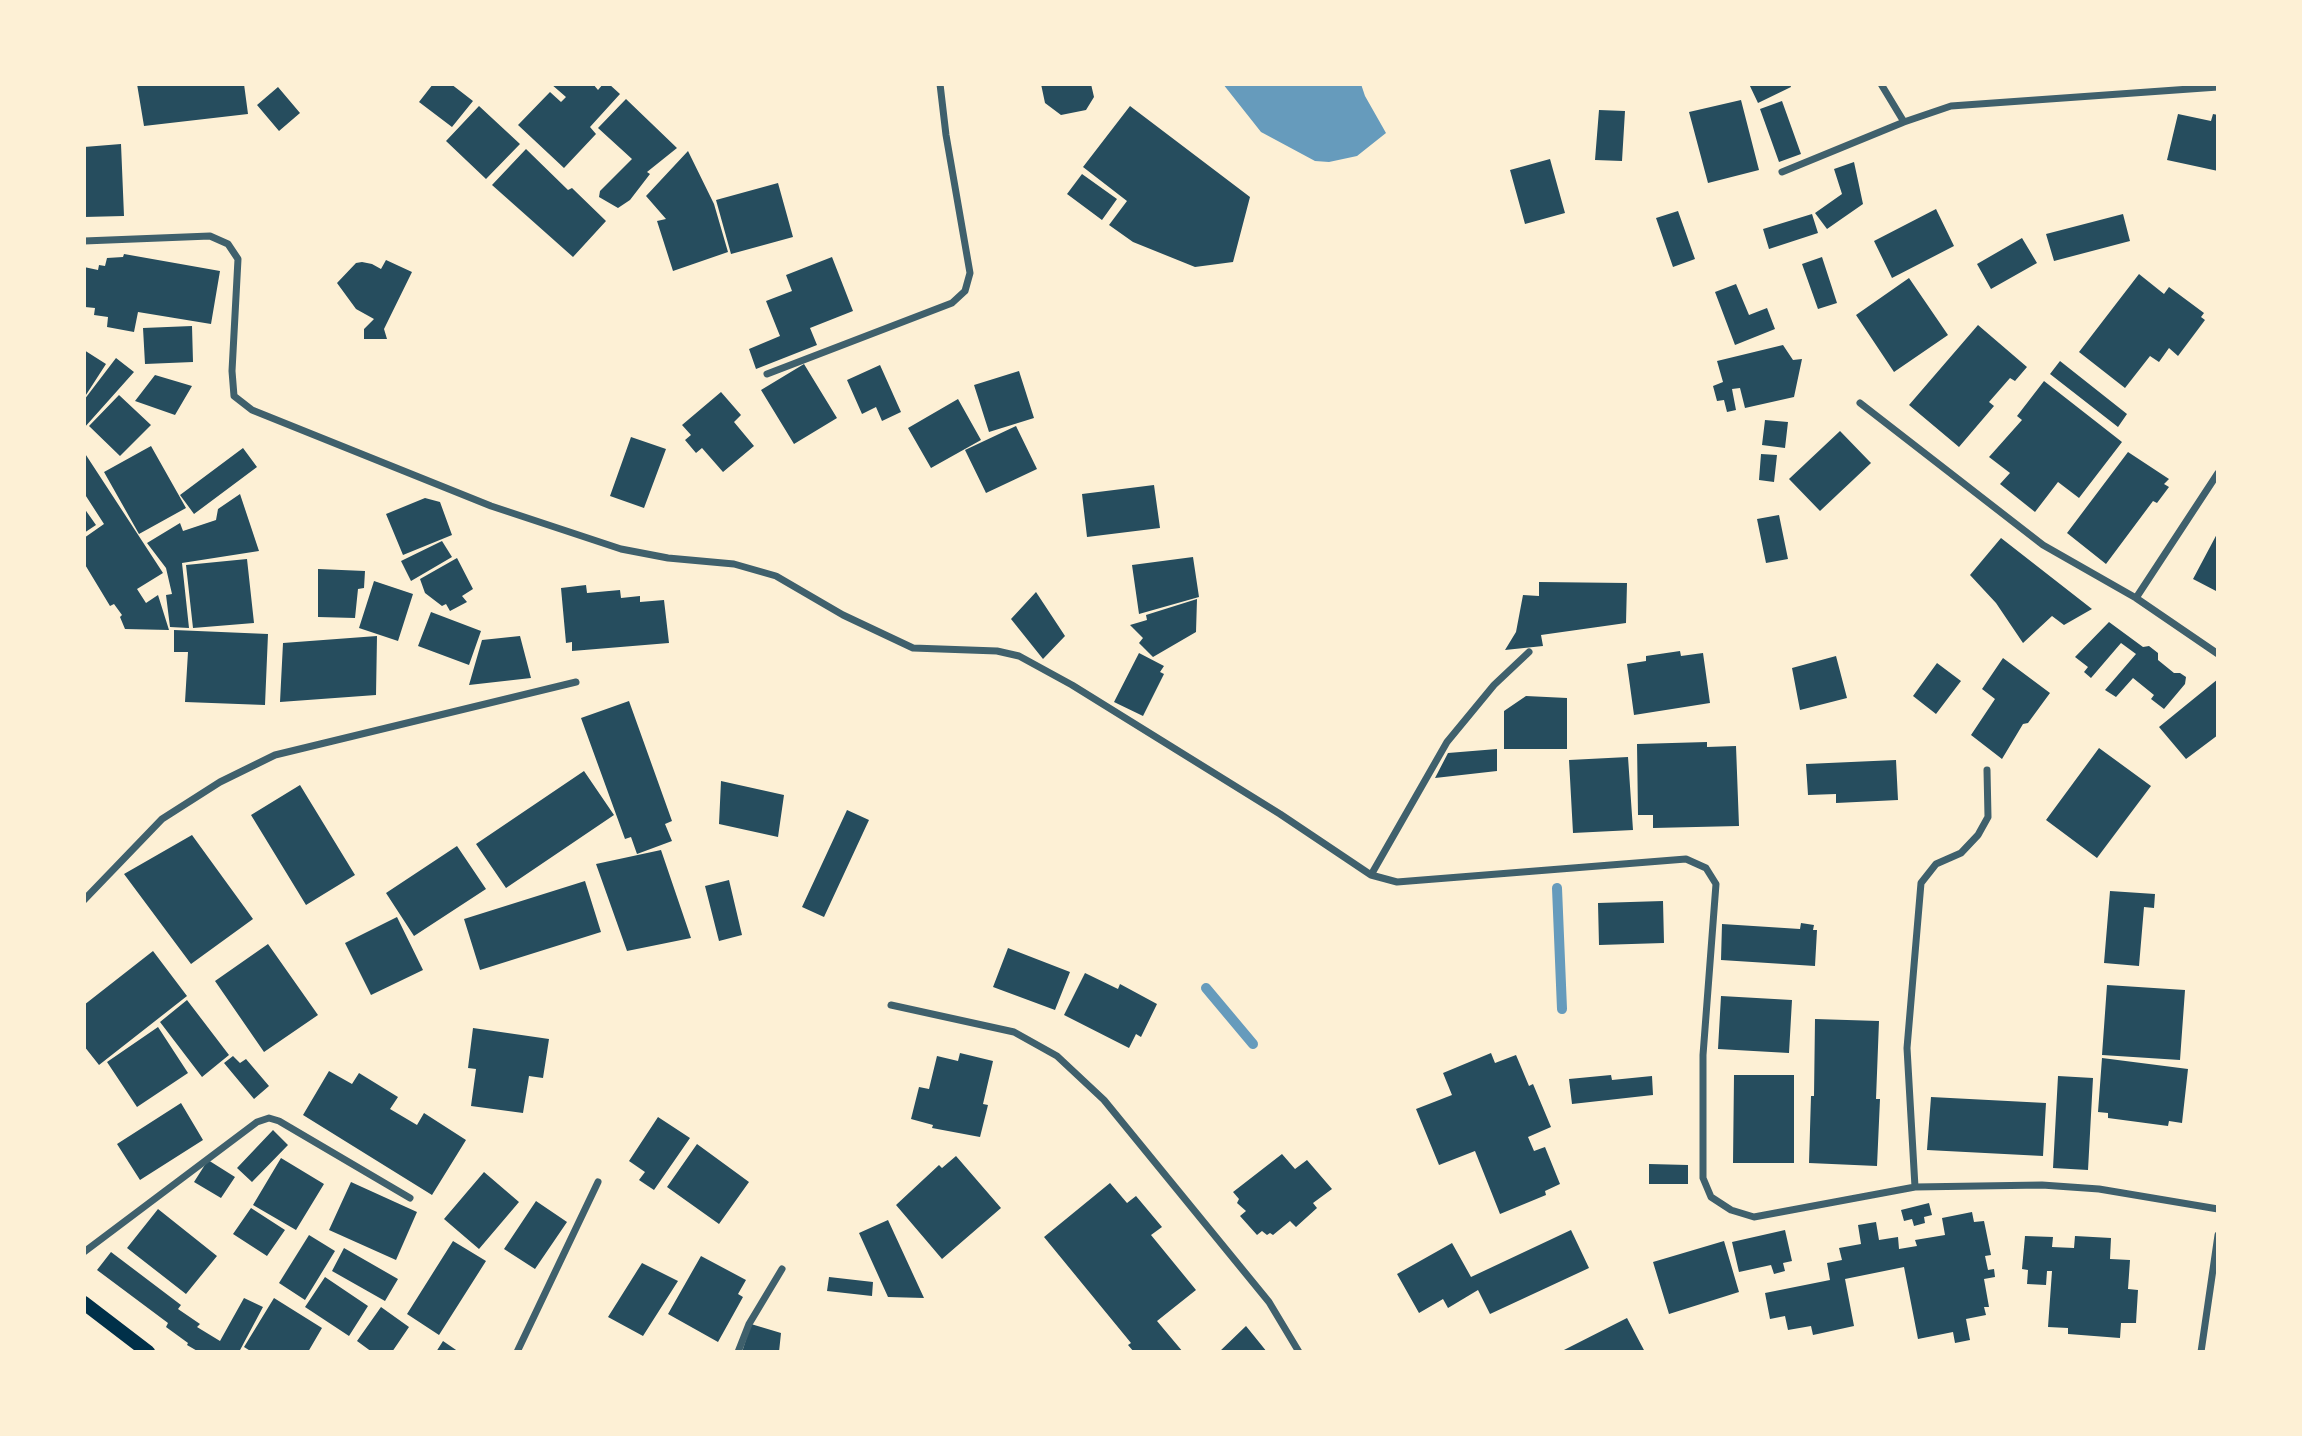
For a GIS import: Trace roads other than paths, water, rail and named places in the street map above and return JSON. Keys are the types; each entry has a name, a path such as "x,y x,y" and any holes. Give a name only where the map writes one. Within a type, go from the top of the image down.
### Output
{"main road":[{"path":"84,1303 148,1352"}],"street":[{"path":"767,374 952,303 965,291 970,273 940,84"},
{"path":"1881,84 1904,122"},
{"path":"1782,172 1904,122 1951,106 2218,87"},
{"path":"84,240 210,236 228,244 238,258 232,371 234,396 252,410 491,506 621,549 668,558 734,564 776,576 843,615 913,648 997,651 1019,656 1072,685 1280,814 1371,875 1397,882 1686,859 1706,869 1716,884 1703,1055 1703,1178 1711,1198 1731,1210 1754,1217 1915,1187 2042,1185 2099,1189 2218,1209"},
{"path":"1860,403 2043,545 2136,598 2218,654"},
{"path":"2136,598 2218,473"},
{"path":"1371,875 1447,742 1494,685 1529,652"},
{"path":"84,900 162,819 220,782 275,755 576,682"},
{"path":"1915,1187 1907,1048 1921,883 1936,864 1961,853 1978,835 1988,817 1987,770"},
{"path":"891,1005 1014,1032 1057,1056 1104,1100 1269,1302 1299,1352"},
{"path":"84,1252 257,1122 269,1118 279,1121 410,1198"},
{"path":"517,1352 598,1182"},
{"path":"2201,1352 2218,1235"},
{"path":"738,1352 749,1324 782,1269"}],"water":[{"path":"1223,84 1361,84 1386,133 1357,156 1329,162 1315,161 1261,132"}],"waterway":[{"path":"1557,888 1562,1009"},
{"path":"1206,988 1253,1044"}]}
